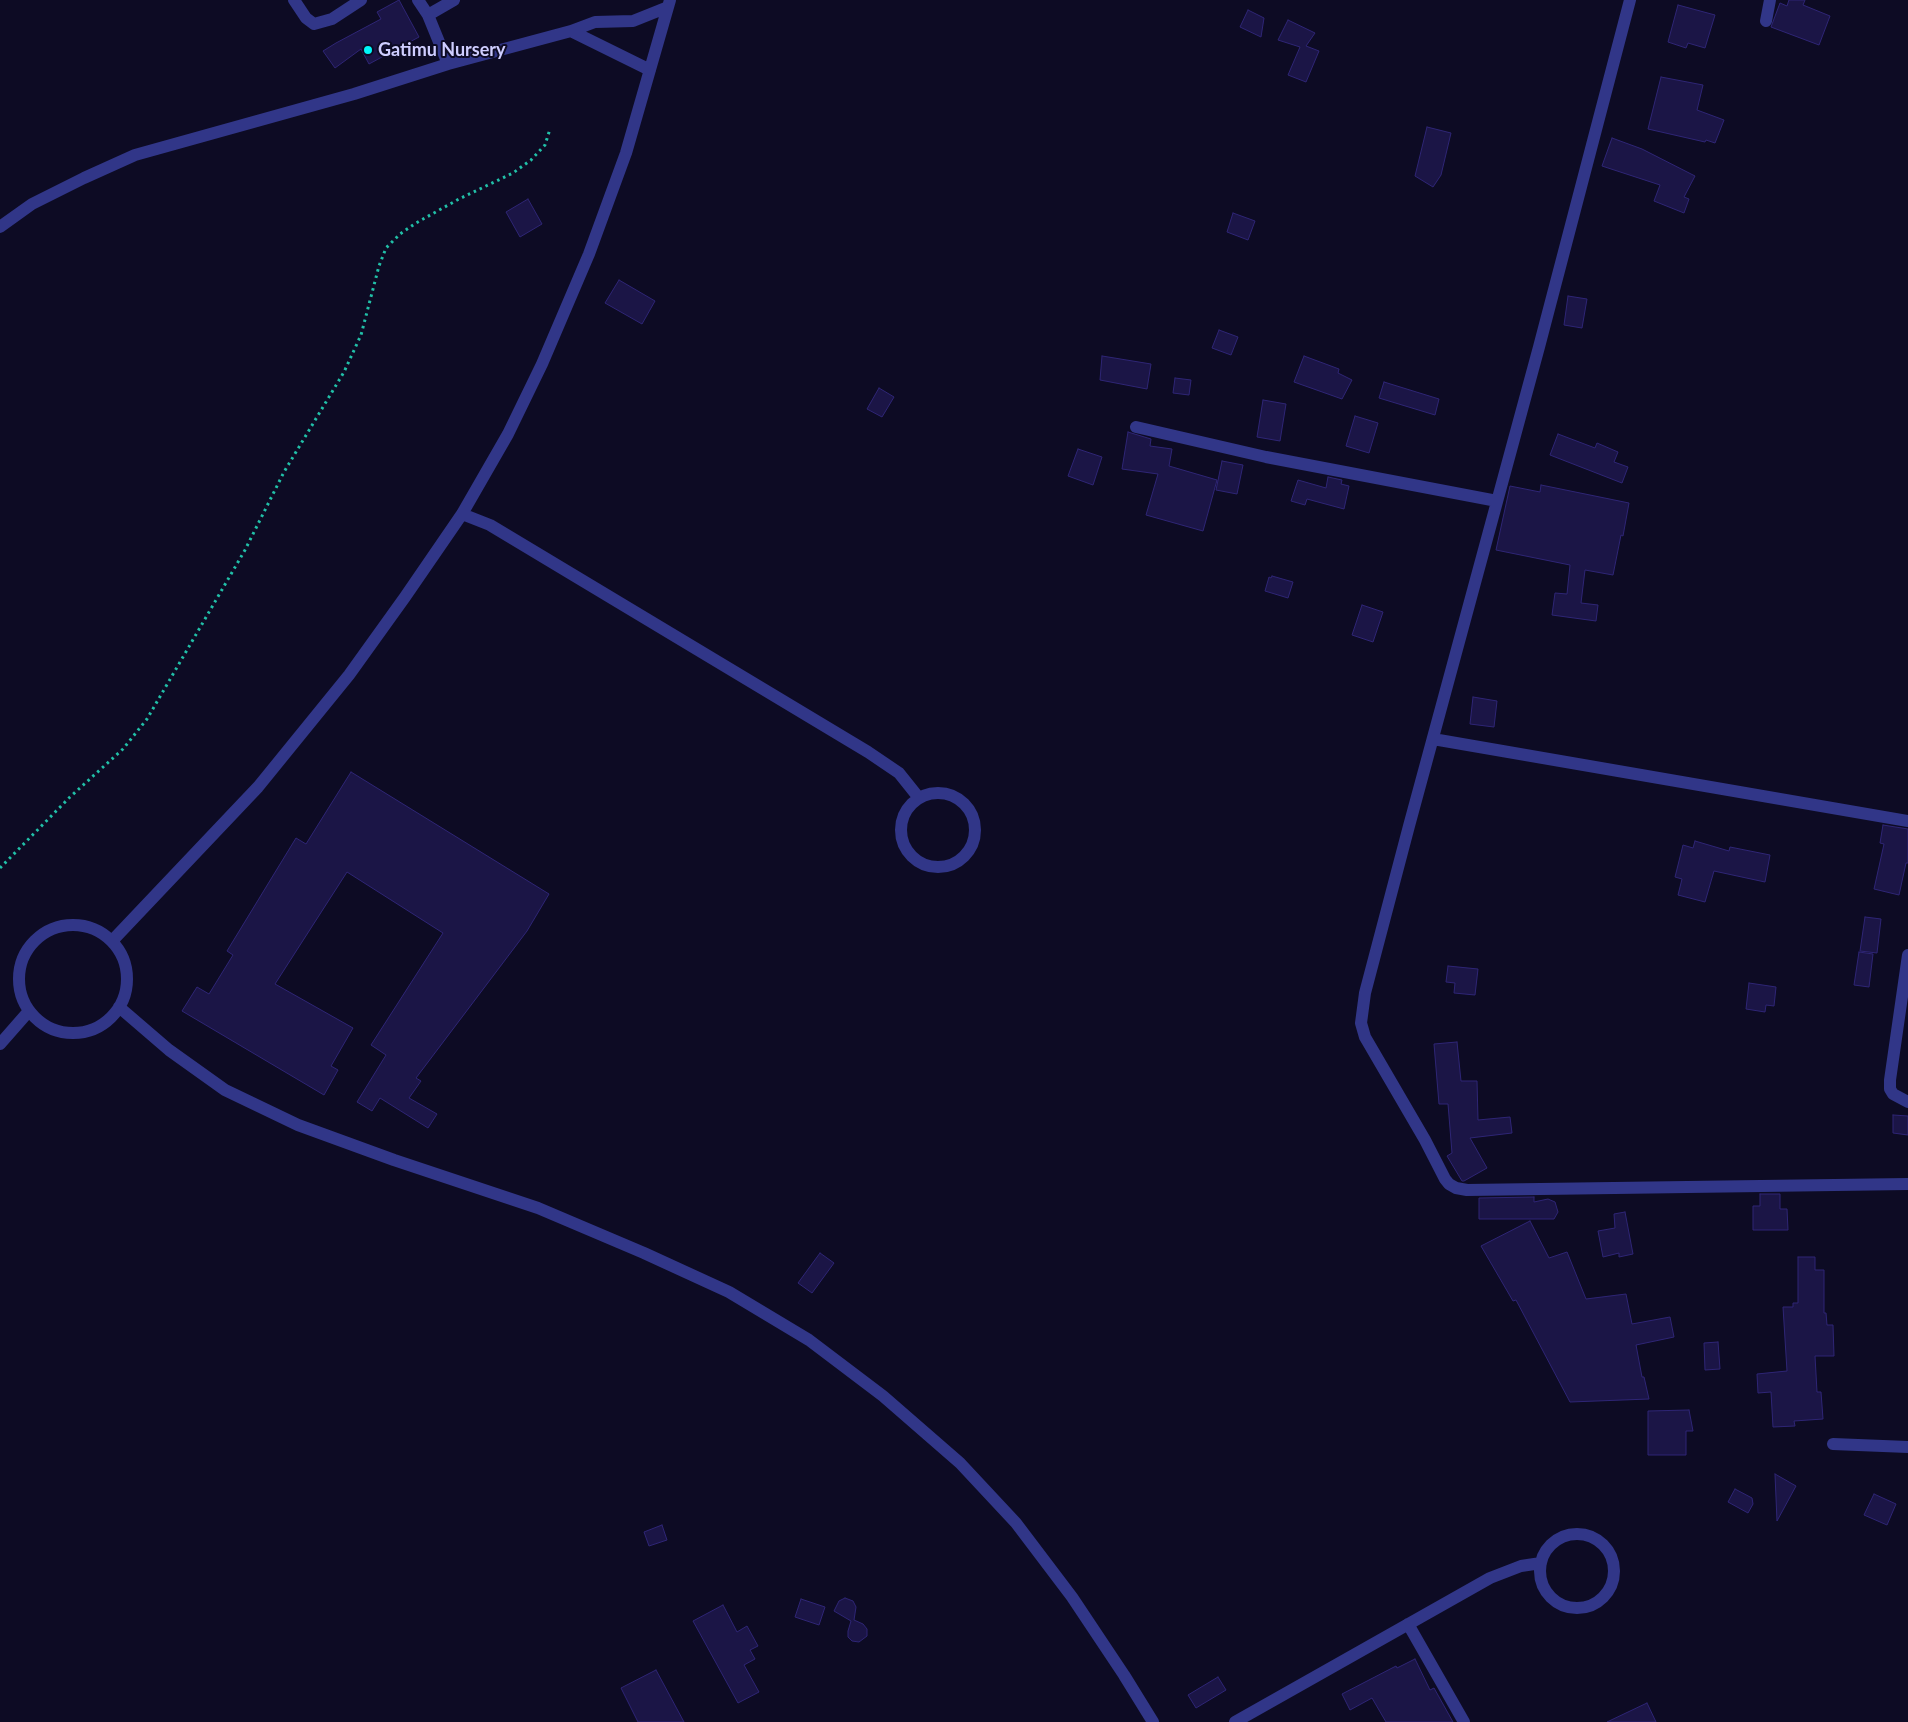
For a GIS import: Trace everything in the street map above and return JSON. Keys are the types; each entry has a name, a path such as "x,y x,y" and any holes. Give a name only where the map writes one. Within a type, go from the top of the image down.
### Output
{"street":[{"path":"294,0 306,18 314,24 332,19 361,0"},
{"path":"418,0 428,15 448,64"},
{"path":"428,15 454,0"},
{"path":"1630,0 1365,993 1361,1023 1365,1037 1449,1184 1456,1188 1467,1190 1908,1184"},
{"path":"1766,21 1770,0"},
{"path":"0,227 32,204 135,155 199,135 354,94 448,64 571,31 595,22 633,21 669,3"},
{"path":"112,941 264,779 349,675 462,514 512,425 542,364 589,254 626,153 669,3"},
{"path":"571,31 650,70"},
{"path":"1136,428 1266,457 1497,501"},
{"path":"462,514 490,525 773,697 868,752 899,773 919,798"},
{"path":"1433,739 1908,821"},
{"path":"938,792 950,795 961,801 970,811 974,822 974,835 971,847 963,857 953,864 941,867 929,866 918,862 909,854 903,844 900,832 902,820 907,809 919,798 938,792"},
{"path":"80,925 97,930 112,941 122,956 127,973 126,991 119,1007 108,1020 93,1030 76,1033 58,1031 42,1023 29,1011 20,994 18,977 22,959 31,943 45,932 62,926 80,925"},
{"path":"1908,955 1890,1089 1893,1094 1908,1102"},
{"path":"119,1007 169,1050 225,1090 298,1124 394,1160 538,1208 644,1253 729,1292 809,1340 883,1396 960,1464 1016,1523 1072,1597 1153,1722"},
{"path":"0,1044 29,1011"},
{"path":"1833,1444 1908,1447"},
{"path":"1580,1533 1592,1536 1606,1547 1614,1563 1615,1575 1612,1587 1600,1600 1583,1608 1570,1608 1558,1604 1548,1595 1542,1584 1539,1572 1540,1563 1547,1548 1556,1539 1568,1534 1580,1533"},
{"path":"1235,1722 1490,1578 1521,1566 1540,1563"},
{"path":"1408,1624 1464,1722"}],"path":[{"path":"0,868 70,797 122,749 147,719 245,550 284,472 344,372 361,335 379,266 386,248 400,234 416,223 459,199 513,173 532,160 545,144 550,129"}],"building":[{"path":"399,0 419,37 369,64 361,49 335,68 323,51 381,19 377,12"},
{"path":"1789,0 1805,0 1803,5 1830,16 1819,45 1771,27 1780,3 1787,6"},
{"path":"1678,5 1715,15 1705,48 1688,43 1686,48 1668,42"},
{"path":"1248,10 1264,18 1261,37 1240,27"},
{"path":"1288,20 1315,33 1306,46 1319,51 1306,82 1288,75 1300,47 1278,40"},
{"path":"1661,77 1703,85 1697,110 1724,120 1715,143 1648,129"},
{"path":"1427,127 1451,133 1441,175 1433,187 1415,176"},
{"path":"1612,138 1642,149 1695,176 1684,197 1689,199 1684,213 1654,201 1660,185 1602,166"},
{"path":"528,199 542,224 520,237 506,212"},
{"path":"1233,213 1255,221 1248,240 1227,232"},
{"path":"619,280 655,301 642,324 605,303"},
{"path":"1568,296 1587,299 1582,328 1564,325"},
{"path":"1219,330 1238,337 1231,355 1212,348"},
{"path":"1102,356 1151,364 1147,389 1100,380"},
{"path":"1304,356 1339,369 1338,373 1352,380 1342,399 1294,382"},
{"path":"1175,378 1191,380 1189,395 1173,393"},
{"path":"1384,382 1439,399 1435,415 1379,398"},
{"path":"879,388 894,397 882,417 867,409"},
{"path":"1263,400 1286,404 1280,441 1257,437"},
{"path":"1355,416 1378,423 1369,453 1346,446"},
{"path":"1128,432 1151,439 1150,446 1172,449 1169,466 1217,480 1203,531 1146,515 1158,474 1122,469"},
{"path":"1558,434 1595,448 1597,443 1618,452 1614,462 1628,467 1622,483 1550,455"},
{"path":"1078,449 1102,457 1093,485 1068,476"},
{"path":"1222,461 1243,465 1237,494 1216,490"},
{"path":"1328,477 1342,480 1341,484 1349,486 1344,509 1307,499 1305,505 1291,501 1298,480 1326,488"},
{"path":"1541,485 1629,503 1613,575 1585,570 1581,603 1598,605 1596,621 1552,615 1555,593 1567,594 1570,565 1496,550 1510,486 1540,492"},
{"path":"1272,576 1293,582 1288,598 1265,591 1269,577 1271,578"},
{"path":"1362,605 1383,612 1373,642 1352,635"},
{"path":"1473,697 1497,701 1494,727 1470,724"},
{"path":"351,772 549,894 527,931 416,1078 421,1081 409,1098 437,1114 428,1128 380,1098 372,1111 357,1102 386,1055 371,1045 443,933 347,872 275,984 353,1028 331,1066 338,1070 324,1095 182,1011 197,987 209,994 233,955 227,951 296,838 306,844"},
{"path":"1883,825 1908,829 1908,863 1906,863 1899,895 1874,889 1884,844 1880,843"},
{"path":"1695,841 1729,851 1730,847 1770,855 1765,882 1714,871 1705,902 1678,895 1682,879 1675,877 1683,845 1693,848"},
{"path":"1865,917 1881,919 1877,953 1860,951"},
{"path":"1859,952 1873,954 1869,987 1854,985"},
{"path":"1448,966 1478,969 1475,995 1454,993 1455,983 1446,982"},
{"path":"1749,983 1776,987 1774,1006 1766,1005 1765,1012 1746,1009"},
{"path":"1457,1042 1461,1081 1477,1081 1478,1120 1510,1117 1512,1133 1470,1138 1487,1168 1464,1181 1462,1181 1447,1156 1452,1153 1448,1104 1439,1104 1434,1044"},
{"path":"1893,1115 1908,1116 1908,1135 1893,1133"},
{"path":"1760,1194 1780,1194 1780,1209 1787,1209 1788,1230 1753,1230 1753,1206 1760,1206"},
{"path":"1534,1197 1534,1202 1548,1199 1555,1202 1558,1212 1554,1219 1479,1219 1479,1198"},
{"path":"1625,1212 1633,1254 1619,1257 1619,1253 1603,1257 1598,1231 1615,1228 1614,1214"},
{"path":"1530,1221 1549,1258 1567,1252 1586,1299 1626,1294 1632,1324 1670,1317 1674,1337 1636,1345 1642,1377 1644,1377 1649,1399 1570,1402 1516,1300 1513,1301 1481,1246"},
{"path":"820,1253 834,1263 812,1293 798,1283"},
{"path":"1798,1257 1815,1257 1815,1270 1824,1270 1824,1313 1826,1313 1827,1325 1833,1325 1834,1356 1815,1356 1817,1392 1821,1392 1823,1419 1794,1421 1795,1426 1773,1427 1771,1392 1758,1393 1757,1374 1787,1371 1783,1307 1793,1307 1793,1303 1798,1303"},
{"path":"1718,1342 1720,1369 1705,1370 1704,1343"},
{"path":"1689,1410 1693,1431 1686,1431 1686,1455 1648,1455 1648,1411"},
{"path":"1775,1474 1796,1486 1777,1521"},
{"path":"1735,1489 1752,1498 1753,1504 1748,1513 1728,1502"},
{"path":"1874,1494 1896,1504 1887,1525 1864,1515"},
{"path":"662,1525 667,1540 649,1546 644,1532"},
{"path":"845,1598 853,1601 856,1607 854,1620 863,1624 867,1629 867,1636 859,1642 852,1641 848,1637 851,1621 834,1611 839,1601"},
{"path":"801,1599 825,1607 819,1625 795,1617"},
{"path":"723,1605 737,1632 747,1626 758,1646 750,1650 755,1659 744,1665 759,1692 738,1703 693,1621"},
{"path":"1415,1659 1430,1690 1434,1688 1453,1722 1386,1722 1372,1698 1350,1710 1342,1694 1396,1666 1397,1668"},
{"path":"656,1670 684,1722 638,1722 621,1688"},
{"path":"1218,1677 1226,1690 1196,1708 1188,1695"},
{"path":"1647,1703 1656,1722 1607,1722"}],"place":[{"name":"Gatimu Nursery","path":"368,50"}]}
